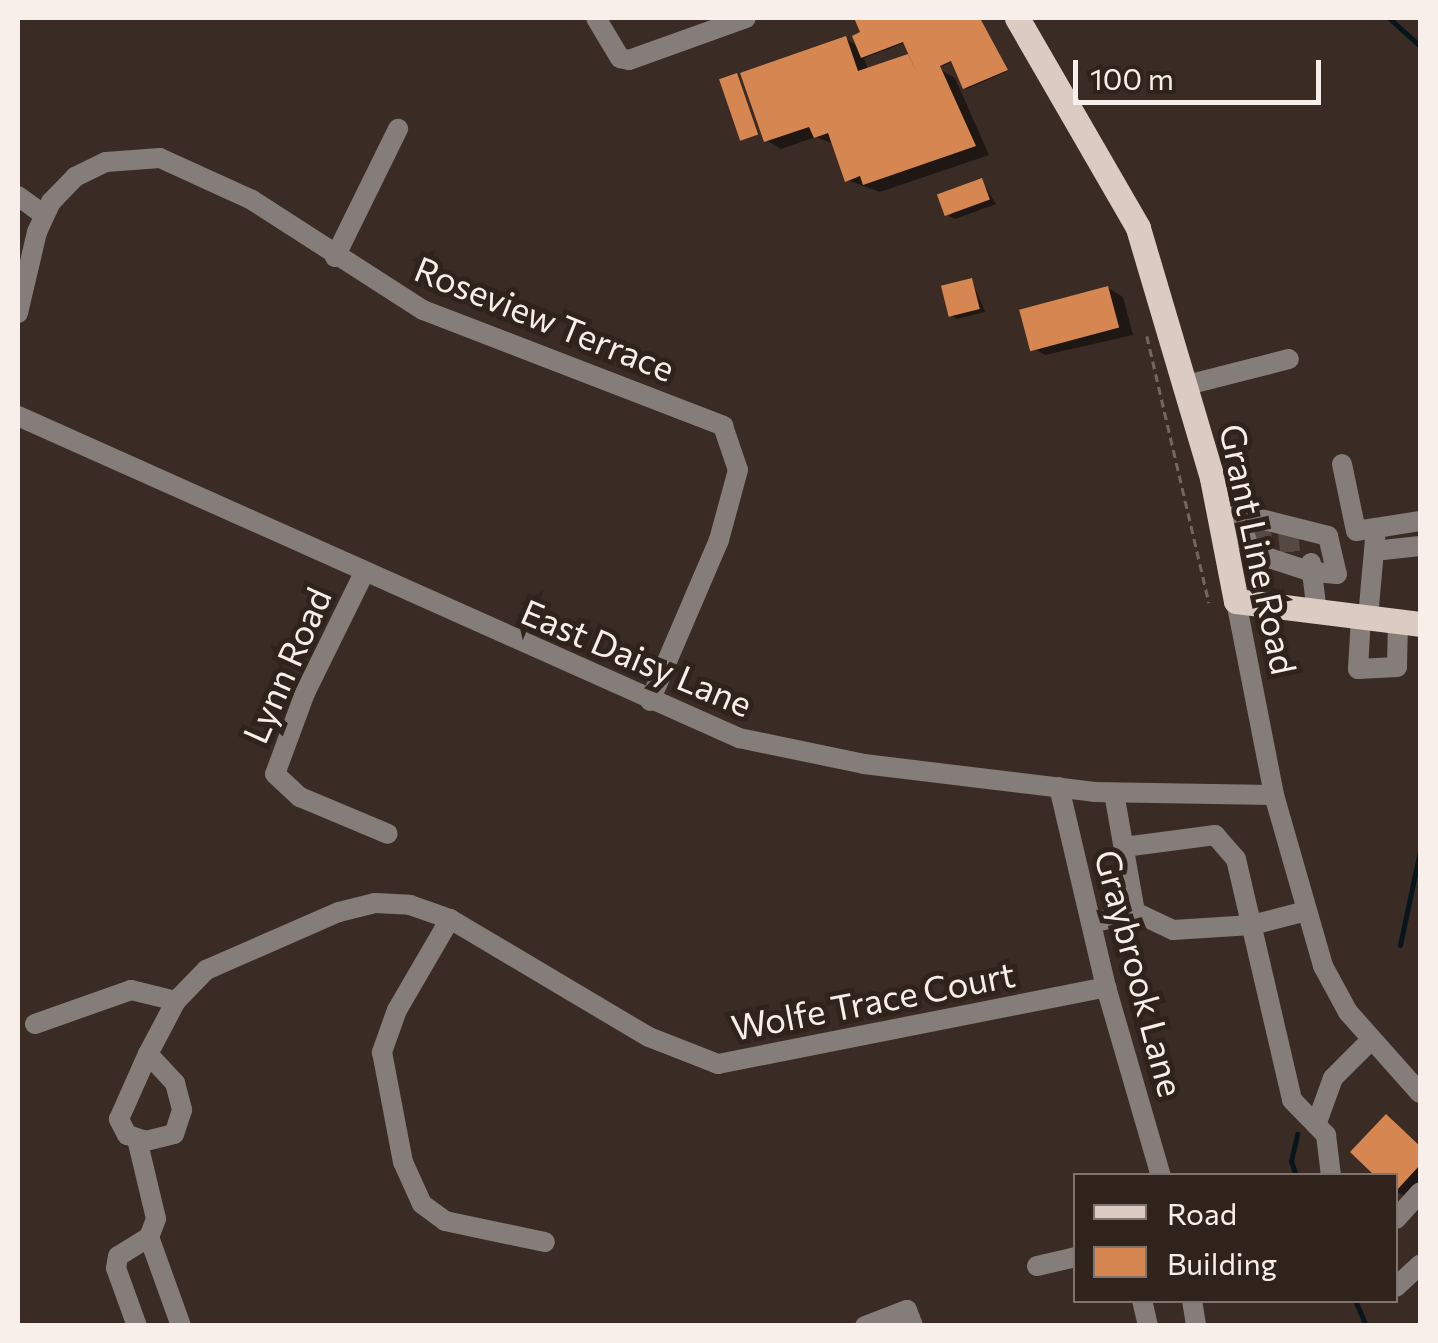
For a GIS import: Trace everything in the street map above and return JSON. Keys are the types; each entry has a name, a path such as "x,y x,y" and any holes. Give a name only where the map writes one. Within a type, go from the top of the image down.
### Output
{"main road":[{"name":"Grant Line Road","path":"1017,18 1138,228 1187,385 1244,516 1236,601"},
{"path":"1236,601 1409,623"}],"street":[{"path":"596,18 620,58 629,60 746,18"},
{"path":"334,257 398,129"},
{"name":"Roseview Terrace","path":"18,313 44,215 90,168 123,157 160,158 252,200 334,257 423,310 723,426 738,470 719,540 650,700"},
{"path":"18,196 44,215"},
{"path":"1187,385 1289,359"},
{"name":"East Daisy Lane","path":"18,416 739,738 802,754 1059,787 1114,792 1274,794"},
{"path":"1342,464 1356,531 1420,520"},
{"path":"1244,516 1298,532 1328,536 1337,574 1251,552 1244,516"},
{"path":"1376,528 1358,669 1397,668 1409,623"},
{"path":"1374,551 1420,546"},
{"path":"1301,565 1317,611"},
{"name":"Lynn Road","path":"364,573 305,693 275,774 300,797 388,834"},
{"name":"Grant Line Road","path":"1236,601 1274,794 1306,912 1334,989 1371,1040 1420,1092"},
{"name":"Graybrook Lane","path":"1059,787 1106,988 1160,1173"},
{"path":"1114,792 1135,912"},
{"path":"1124,847 1215,835 1236,859 1292,1100 1326,1135 1331,1173"},
{"name":"Wolfe Trace Court","path":"137,1140 118,1119 176,1001 206,970 356,906 410,904 450,919 666,1046 718,1064 1106,988"},
{"path":"1092,923 1135,912 1173,930 1252,925 1306,912"},
{"path":"450,919 397,1010 382,1052 402,1162 422,1204 445,1221 544,1242"},
{"path":"36,1024 131,990 176,1001"},
{"path":"1316,1125 1333,1078 1371,1040"},
{"path":"137,1326 116,1268 118,1256 149,1236 156,1219 137,1140 167,1138 180,1128 180,1092 148,1054"},
{"path":"1398,1216 1420,1192"},
{"path":"149,1236 181,1326"},
{"path":"1037,1266 1073,1258"},
{"path":"1398,1285 1420,1265"},
{"path":"865,1326 907,1310 913,1326"}],"path":[{"path":"1144,327 1209,603"}],"building":[{"path":"854,18 980,18 1008,70 963,89 951,61 940,66 976,146 863,185 860,176 845,182 828,133 814,138 809,127 764,142 740,73 846,36 858,71 908,54 917,74 903,42 861,58 852,36 860,32"},
{"path":"737,73 758,134 740,141 719,79"},
{"path":"982,178 990,200 945,216 937,194"},
{"path":"972,278 980,309 949,317 941,286"},
{"path":"1108,286 1119,328 1030,351 1019,310"},
{"path":"1386,1114 1420,1146 1420,1165 1398,1189 1398,1173 1372,1173 1350,1152"}],"waterway":[{"path":"1389,18 1420,46"},
{"path":"1400,945 1420,851"},
{"path":"1295,1173 1291,1161 1297,1134"},
{"path":"1356,1303 1366,1326"}],"tunnel":[{"path":"1260,524 1263,550"},
{"path":"1288,532 1291,559"}]}
